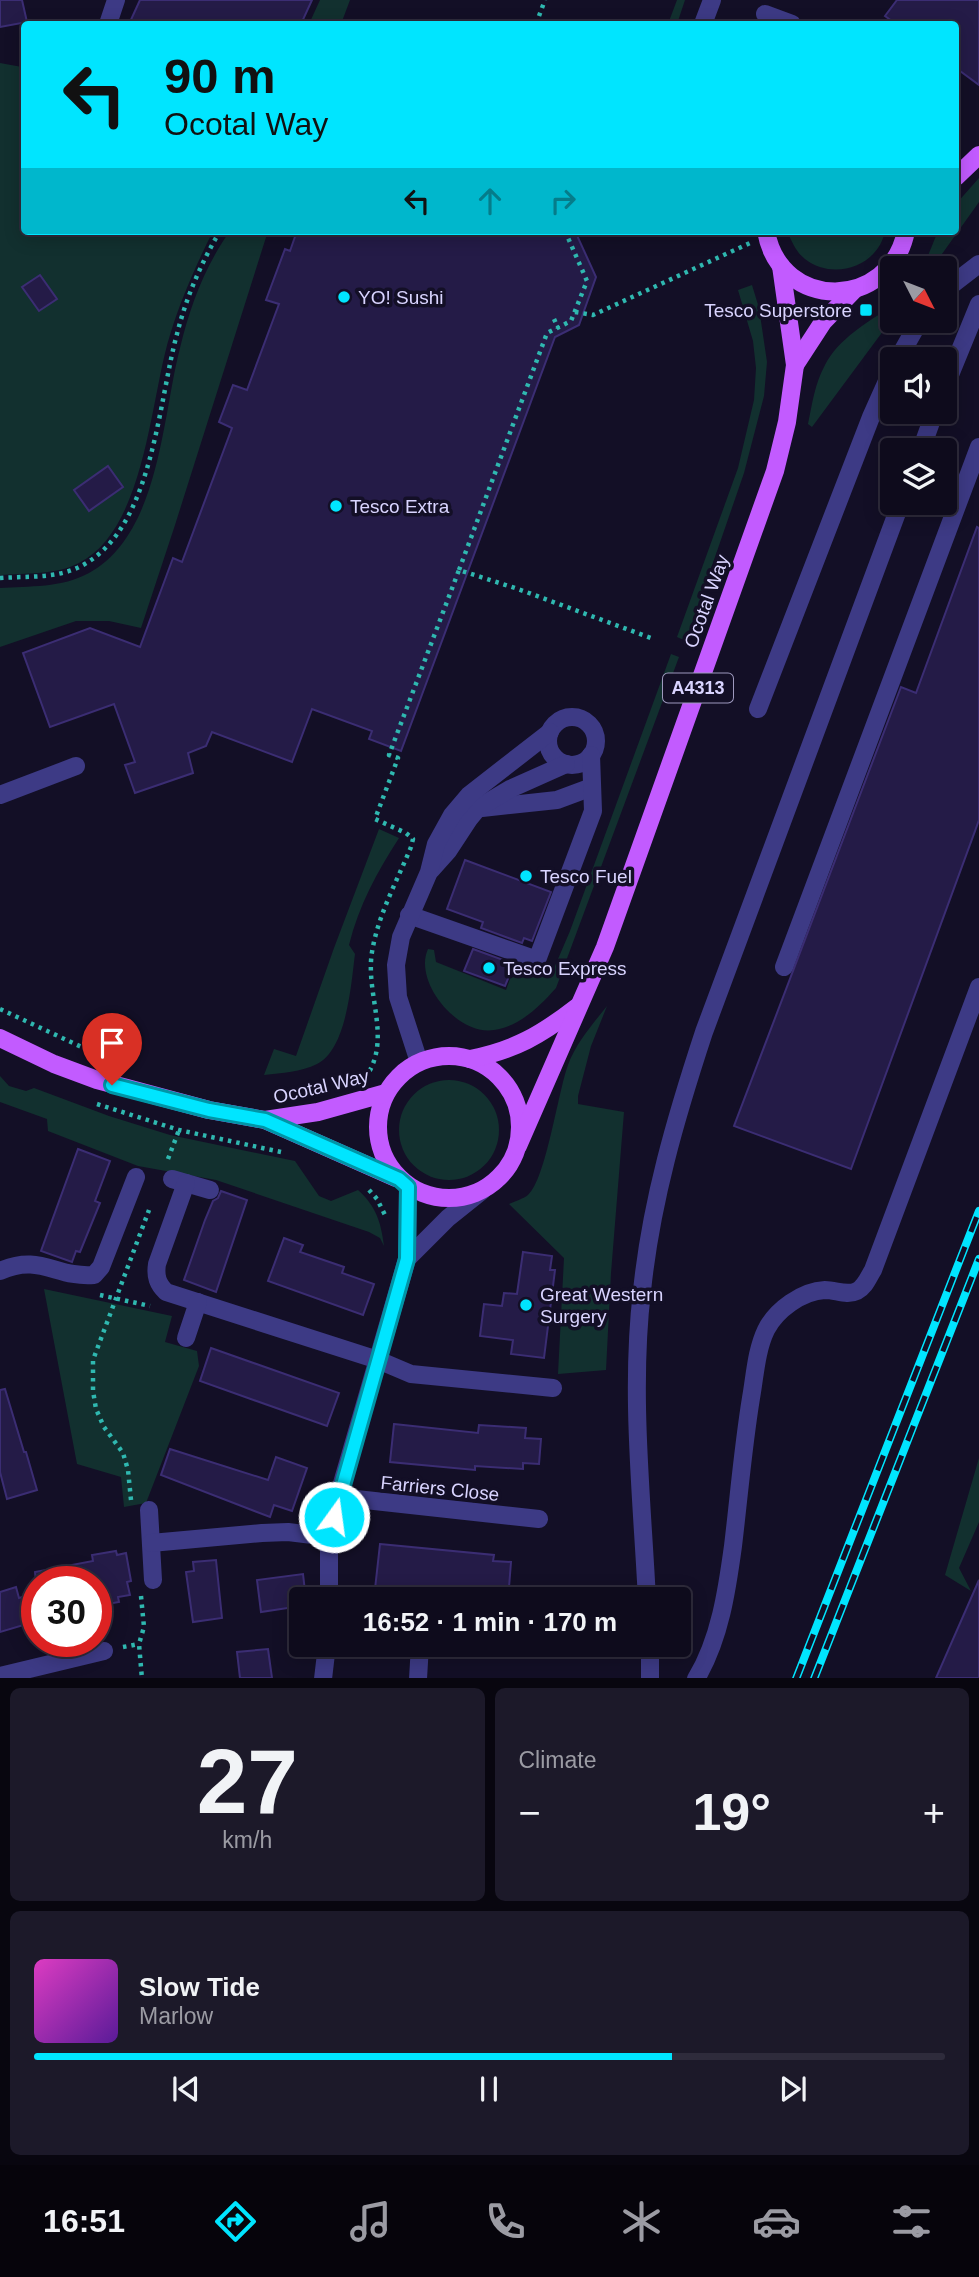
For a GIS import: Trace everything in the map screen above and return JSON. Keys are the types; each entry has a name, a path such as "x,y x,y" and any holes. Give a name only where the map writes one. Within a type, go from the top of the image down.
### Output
{"main road":[{"path":"959,156 979,153"},
{"path":"959,174 979,153"},
{"name":"A4313","path":"764,237 781,266 798,281 818,289 840,292 870,283 889,267 899,254 905,235"},
{"name":"Ocotal Way","path":"518,1146 609,937 775,471 787,422 795,365 781,266"},
{"name":"Ocotal Way","path":"795,365 823,322 855,289"},
{"name":"Ocotal Way","path":"470,1059 527,1042 579,1005"},
{"name":"Ocotal Way","path":"0,1038 54,1064 97,1080 195,1107 265,1120 403,1183"},
{"name":"A4313","path":"419,1062 439,1056 470,1059"},
{"path":"470,1059 488,1067 509,1088 519,1116 518,1146"},
{"path":"419,1062 400,1075 386,1093 380,1108 377,1133 384,1157 403,1183 422,1194 442,1198 463,1197 483,1190"},
{"name":"Ocotal Way","path":"265,1120 318,1112 386,1093"},
{"name":"A4313","path":"483,1190 505,1171 518,1146"}],"street":[{"path":"109,21 116,0"},
{"path":"704,21 712,0"},
{"path":"765,14 784,21"},
{"path":"957,281 979,264"},
{"path":"957,358 979,304"},
{"path":"758,709 880,397"},
{"path":"784,968 979,447"},
{"path":"646,1587 638,1406 639,1340 641,1292 661,1175 678,1110 704,1032 896,515"},
{"path":"409,915 537,960 593,811 591,755 595,734 587,722 573,717 553,725 548,738 550,752 566,764"},
{"path":"419,1062 398,997 395,977 397,951 409,915 429,872 436,844 468,795 550,732"},
{"path":"429,872 448,851 478,808 490,799 566,764 580,763 591,755"},
{"path":"0,795 76,766"},
{"path":"478,808 557,800 592,787"},
{"path":"696,1678 704,1666 720,1620 728,1583 745,1434 760,1343 776,1315 798,1299 823,1290 852,1293 865,1284 882,1247 979,988"},
{"path":"0,1271 30,1263 82,1276 94,1275 101,1267 136,1177"},
{"path":"210,1190 174,1177 156,1275 160,1286 166,1292 378,1360 411,1374 553,1388"},
{"path":"329,1587 329,1537 338,1497 407,1259 403,1183"},
{"path":"407,1259 447,1219 483,1190"},
{"path":"186,1338 198,1302"},
{"name":"Farriers Close","path":"338,1497 539,1519"},
{"path":"149,1510 153,1580"},
{"path":"151,1543 288,1532 329,1537"},
{"path":"0,1676 79,1657"},
{"path":"323,1678 326,1657"},
{"path":"418,1678 419,1657"},
{"path":"650,1657 650,1678"}],"path":[{"path":"537,21 545,0"},
{"path":"0,578 69,572 98,555 123,526 136,499 153,444 183,312 218,235"},
{"path":"364,1079 374,1066 379,1039 371,983 372,954 383,913 413,839 375,819 398,758 390,755 547,332 571,321 587,281 567,235"},
{"path":"575,312 593,315 764,237"},
{"path":"554,319 558,328"},
{"path":"459,570 651,638"},
{"path":"0,1009 101,1056 126,1063"},
{"path":"96,1104 179,1130 292,1154"},
{"path":"174,1177 179,1130"},
{"path":"366,1186 382,1209 389,1228 407,1228"},
{"path":"132,1502 123,1453 104,1427 96,1409 93,1360 150,1207"},
{"path":"141,1594 144,1627 139,1644 142,1678"}],"green space":[{"path":"320,0 350,0 342,21 310,21"},
{"path":"677,0 685,0 678,21 669,21"},
{"path":"0,63 21,67 21,235 211,235 174,322 142,460 132,493 119,522 101,546 79,563 51,572 0,575"},
{"path":"979,178 979,202 959,230 959,201"},
{"path":"227,235 267,235 141,628 109,621 76,621 0,647 0,588 45,585 79,578 113,555 131,531 154,472 189,317 199,287"},
{"path":"789,235 884,235 873,254 853,267 828,269 816,266 797,250"},
{"path":"936,235 956,235 941,256 928,256"},
{"path":"752,285 759,308 767,362 764,396 744,473 686,641 677,637 738,468 754,400 756,368 753,341 738,290"},
{"path":"880,314 882,333 812,427 808,424 822,372 838,347"},
{"path":"671,654 679,657 556,988 536,1009 503,1028 480,1030 466,1024 442,1004 433,990 425,962 428,949 434,950 436,962 506,990 514,968 518,969 521,962 552,973 570,931"},
{"path":"379,829 399,838 370,889 353,930 349,945 355,954 349,998 335,1045 327,1056 311,1067 264,1075 274,1049 296,1056"},
{"path":"607,1006 591,1046 578,1096 578,1104 624,1112 606,1370 558,1374 564,1258 509,1204 528,1195 534,1186 546,1154 571,1057"},
{"path":"0,1076 9,1086 26,1091 34,1088 170,1135 295,1161 319,1196 331,1201 358,1190 377,1215 384,1246 380,1238 369,1232 216,1180 138,1166 48,1131 47,1119 0,1102"},
{"path":"449,1080 477,1088 491,1102 499,1130 491,1158 477,1172 449,1180 421,1172 407,1158 399,1130 407,1102 421,1088"},
{"path":"44,1289 172,1316 165,1342 197,1351 199,1366 146,1503 124,1507 121,1477 77,1464"},
{"path":"979,1458 979,1522 959,1568 971,1591 945,1575"}],"building":[{"path":"0,0 22,0 27,21 0,27"},
{"path":"140,0 312,0 302,21 130,21"},
{"path":"897,0 979,0 979,85 959,70 959,21 892,21 885,16"},
{"name":"Tesco Extra","path":"296,235 577,235 596,277 579,325 555,337 401,751 369,739 372,731 312,709 292,762 212,732 206,746 188,753 193,773 135,793 125,765 135,762 114,704 50,727 23,653 90,628 140,647 173,558 182,562 232,428 219,422 233,385 247,390 279,304 266,300 285,249 290,251"},
{"path":"40,275 57,299 39,311 22,287"},
{"path":"108,466 123,487 89,511 74,490"},
{"path":"977,527 979,820 851,1169 734,1126 901,687 916,693"},
{"path":"465,860 551,892 532,941 524,938 522,943 481,928 483,922 447,909"},
{"name":"Tesco Express","path":"473,949 514,964 505,986 464,971"},
{"path":"78,1149 110,1161 95,1201 100,1203 80,1252 76,1251 72,1262 41,1251"},
{"path":"221,1191 247,1200 216,1292 184,1280 205,1220 213,1201"},
{"path":"284,1238 303,1245 300,1252 344,1267 342,1273 374,1284 363,1315 268,1281"},
{"name":"Great Western Surgery","path":"523,1252 552,1256 550,1270 555,1270 544,1358 511,1354 513,1340 480,1336 484,1304 502,1306 504,1293 517,1294"},
{"path":"211,1348 339,1393 327,1426 200,1381"},
{"path":"5,1389 37,1490 7,1499 0,1472 0,1390"},
{"path":"394,1424 478,1433 479,1425 526,1428 525,1438 541,1439 539,1464 523,1463 523,1469 475,1466 475,1470 390,1462"},
{"path":"170,1449 268,1480 276,1457 307,1468 292,1511 274,1505 270,1517 161,1475"},
{"path":"380,1544 494,1555 493,1561 511,1562 509,1587 375,1587"},
{"path":"116,1551 117,1555 126,1553 131,1581 127,1582 130,1595 118,1597 119,1602 112,1603 112,1566 67,1566 93,1561 92,1555"},
{"path":"216,1560 222,1618 193,1622 186,1572 194,1571 193,1562"},
{"path":"303,1574 304,1587 289,1587 289,1608 261,1612 257,1580"},
{"path":"979,1580 979,1678 936,1678"},
{"path":"16,1587 21,1597 21,1626 0,1632 0,1592"},
{"path":"268,1649 272,1678 240,1678 237,1652"}],"railway":[{"path":"796,1678 979,1211"},
{"path":"814,1678 979,1259"}],"place":[{"name":"YO! Sushi","path":"344,297"},
{"name":"Tesco Superstore","path":"866,310"},
{"name":"Tesco Extra","path":"336,506"},
{"name":"Tesco Fuel","path":"526,876"},
{"name":"Tesco Express","path":"489,968"},
{"name":"Great Western Surgery","path":"526,1305"}],"route":[{"path":"112,1085 209,1110 265,1120 399,1179 408,1187 407,1259 334,1517"}]}
